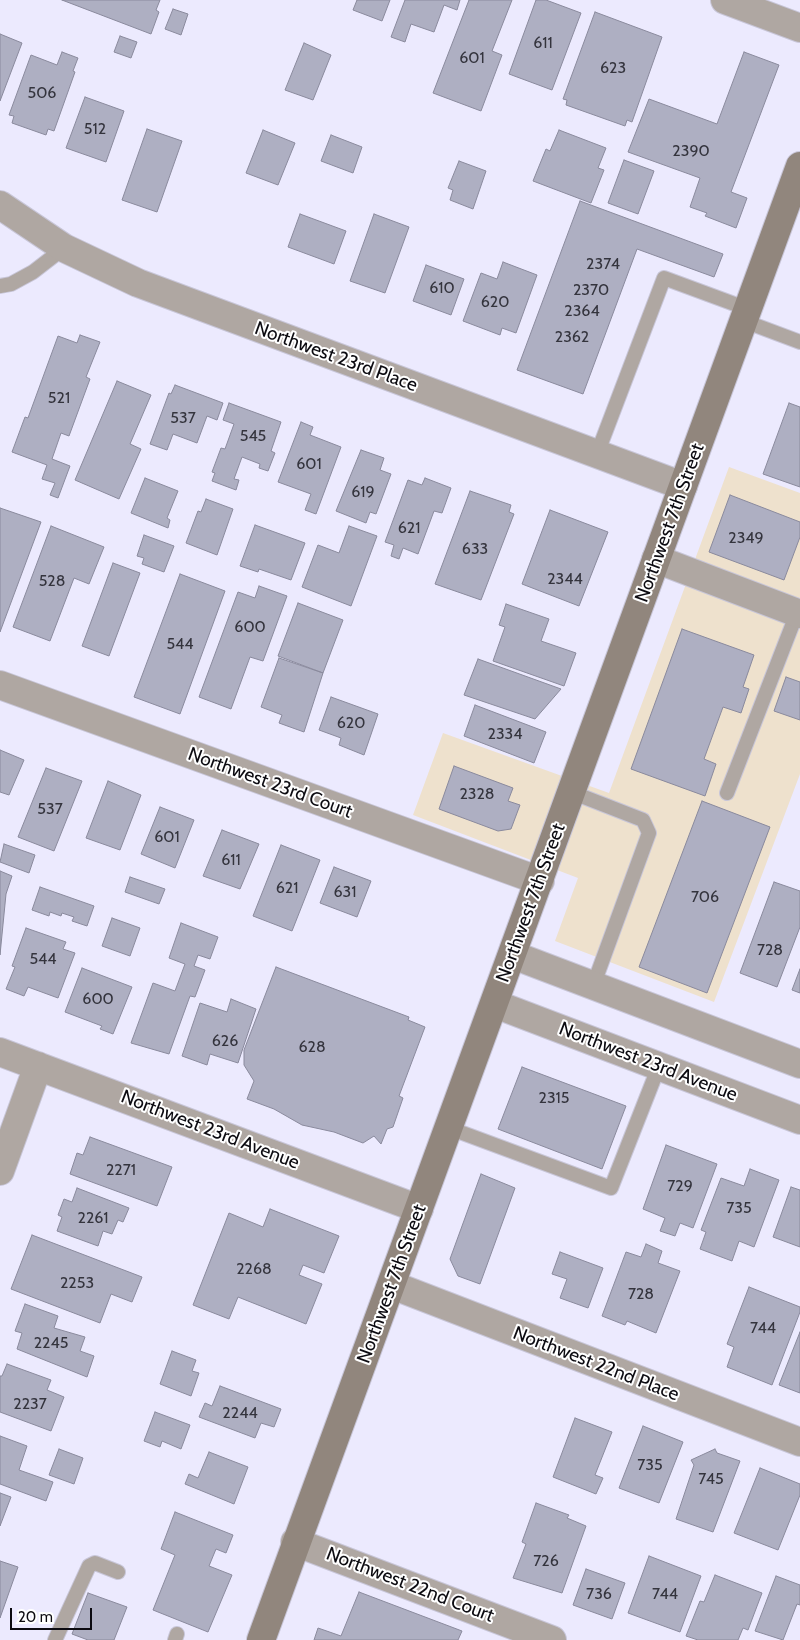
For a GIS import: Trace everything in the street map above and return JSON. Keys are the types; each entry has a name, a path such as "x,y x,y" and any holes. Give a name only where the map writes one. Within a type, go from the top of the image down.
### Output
{"main road":[{"name":"Northwest 7th Street","path":"261,1640 295,1542 392,1285 656,559 798,176"}],"street":[{"path":"725,0 800,28"},
{"name":"Northwest 23rd Place","path":"0,204 64,248 138,283 683,486"},
{"path":"656,559 798,614"},
{"name":"Northwest 23rd Court","path":"0,685 540,881"},
{"path":"513,955 800,1064"},
{"name":"Northwest 23rd Avenue","path":"495,1004 800,1120"},
{"name":"Northwest 23rd Avenue","path":"0,1052 419,1209"},
{"path":"0,1170 38,1066"},
{"name":"Northwest 22nd Place","path":"392,1285 800,1442"},
{"name":"Northwest 22nd Court","path":"295,1542 552,1640"}],"lane":[{"path":"0,286 11,284 33,272 64,248"},
{"path":"597,454 664,278 800,342"},
{"path":"727,793 798,614"},
{"path":"571,792 643,820 649,833 593,986"},
{"path":"449,1128 611,1188 659,1066"},
{"path":"55,1640 89,1566 94,1563 118,1572"}],"shaded area":[{"path":"729,467 800,493 800,774 714,1002 555,941 578,878 413,815 443,733 609,793"}],"building":[{"path":"62,0 160,0 156,10 159,12 151,34"},
{"path":"357,0 390,0 382,21 353,10"},
{"path":"405,0 460,0 457,10 444,5 434,32 411,24 405,42 391,37"},
{"path":"469,0 512,0 492,51 502,55 481,111 433,93"},
{"path":"536,0 546,0 581,13 552,90 509,74"},
{"path":"173,9 188,14 181,35 165,29"},
{"path":"595,12 662,37 632,122 627,120 625,126 566,105 567,100 563,99"},
{"path":"0,34 22,43 0,101"},
{"path":"120,36 137,42 131,58 114,52"},
{"path":"304,43 331,55 313,100 285,90"},
{"path":"62,52 78,58 73,71 75,72 54,131 48,129 46,135 12,123 14,116 9,115 31,55 57,65"},
{"path":"744,52 779,65 731,192 747,198 736,228 705,216 707,213 690,207 700,178 628,152 649,99 717,124"},
{"path":"85,97 124,111 106,162 66,148"},
{"path":"147,129 182,141 157,212 122,200"},
{"path":"263,130 295,143 278,185 246,173"},
{"path":"559,130 606,148 598,168 604,170 591,203 533,181 546,149 550,151"},
{"path":"331,135 362,147 353,173 321,161"},
{"path":"624,160 654,171 638,214 608,203"},
{"path":"459,161 486,171 473,209 450,200 453,190 448,188"},
{"path":"580,201 723,254 714,277 637,249 583,394 517,370"},
{"path":"300,214 346,231 334,264 288,247"},
{"path":"374,214 409,227 385,293 350,281"},
{"path":"503,262 537,275 516,333 502,328 500,335 463,321 481,273 497,279"},
{"path":"426,265 464,279 451,315 413,301"},
{"path":"80,335 100,342 86,377 90,379 69,436 61,433 52,459 70,466 58,498 50,495 55,483 42,479 47,465 12,452 25,417 28,418 58,336 77,343"},
{"path":"117,381 151,395 130,444 141,449 119,499 75,480"},
{"path":"175,385 223,403 217,420 207,416 197,443 173,434 167,450 150,444 169,393 171,394"},
{"path":"229,403 281,422 271,451 275,453 268,471 259,468 260,464 242,457 234,479 239,480 236,490 212,481 215,473 212,472 221,448 225,449 234,424 223,420"},
{"path":"789,403 800,407 800,487 763,474"},
{"path":"301,422 313,427 310,435 341,447 316,514 305,510 311,494 278,482"},
{"path":"361,450 384,458 380,470 391,474 376,514 370,512 366,523 336,511"},
{"path":"145,478 178,491 167,518 170,520 168,528 131,513"},
{"path":"425,478 451,488 442,513 434,511 418,554 403,548 399,559 391,556 394,545 385,542 408,480 422,485"},
{"path":"470,491 511,505 509,512 514,514 481,600 435,584"},
{"path":"730,495 800,522 800,537 784,580 709,552"},
{"path":"206,499 233,509 217,555 186,543 198,511 201,512"},
{"path":"0,508 41,522 0,632"},
{"path":"550,510 608,532 579,606 522,584"},
{"path":"255,525 305,543 291,580 259,569 258,572 240,566"},
{"path":"51,526 104,547 89,584 74,578 50,641 13,627"},
{"path":"349,526 377,536 351,606 302,587 318,545 339,553"},
{"path":"144,535 174,546 164,572 142,564 144,558 137,556"},
{"path":"113,563 140,573 109,656 82,646"},
{"path":"180,574 225,591 180,714 134,697"},
{"path":"259,586 287,596 263,661 250,657 231,709 199,697 238,592 255,598"},
{"path":"298,603 343,620 323,673 278,656"},
{"path":"506,604 549,619 541,641 576,653 564,686 493,661 505,627 499,625"},
{"path":"682,629 754,655 743,687 749,689 741,713 723,707 704,759 716,764 705,796 631,769"},
{"path":"279,658 323,673 304,732 279,723 282,715 261,707"},
{"path":"478,659 561,689 535,719 464,695"},
{"path":"786,677 800,682 800,720 774,711"},
{"path":"331,697 378,714 364,755 339,745 341,738 319,730"},
{"path":"475,705 546,732 534,763 464,736"},
{"path":"0,750 24,760 9,795 0,792"},
{"path":"454,766 513,788 508,801 520,805 511,829 498,831 439,809"},
{"path":"46,768 82,781 54,851 18,837"},
{"path":"108,781 141,795 120,850 86,838"},
{"path":"702,801 770,827 707,993 639,967"},
{"path":"160,807 194,820 175,868 141,854"},
{"path":"222,830 259,844 240,889 203,876"},
{"path":"4,844 35,855 29,873 0,862"},
{"path":"281,845 320,860 292,931 253,916"},
{"path":"334,867 371,881 357,917 320,903"},
{"path":"0,871 12,876 6,894 0,955"},
{"path":"130,877 165,889 159,904 125,892"},
{"path":"774,882 800,891 800,927 777,987 740,973"},
{"path":"40,887 94,906 87,926 72,921 74,917 62,913 61,916 50,912 49,916 32,910"},
{"path":"112,918 140,928 130,956 102,946"},
{"path":"181,923 218,937 210,959 198,955 194,966 205,970 195,997 190,996 169,1054 131,1043 153,983 175,991 185,964 169,958"},
{"path":"26,928 66,942 63,949 75,953 58,998 28,987 24,996 6,989 15,967 12,966"},
{"path":"276,967 409,1017 408,1020 425,1027 399,1096 403,1098 393,1127 387,1129 381,1144 374,1136 363,1143 334,1132 302,1125 274,1109 247,1099 254,1081 244,1065 244,1050"},
{"path":"82,968 132,987 113,1034 100,1029 102,1026 65,1012"},
{"path":"800,969 800,993 792,990"},
{"path":"231,999 256,1009 238,1063 210,1054 207,1065 182,1056 200,1003 227,1012"},
{"path":"522,1067 626,1106 602,1169 498,1129"},
{"path":"90,1137 172,1167 157,1206 70,1174 77,1153 83,1155"},
{"path":"666,1145 717,1164 693,1228 680,1223 675,1236 660,1231 665,1218 643,1209"},
{"path":"750,1169 779,1180 754,1247 739,1241 732,1261 700,1249 706,1232 701,1230 721,1178 744,1186"},
{"path":"481,1174 515,1188 480,1284 458,1276 450,1259"},
{"path":"791,1187 800,1190 800,1247 773,1237"},
{"path":"77,1188 129,1208 123,1222 118,1220 112,1234 103,1231 98,1246 57,1231 62,1217 58,1215 64,1199 72,1202"},
{"path":"270,1209 339,1236 324,1273 303,1265 299,1275 322,1284 306,1324 238,1297 229,1319 193,1305 229,1213 263,1227"},
{"path":"32,1235 142,1277 132,1302 111,1294 100,1323 11,1289"},
{"path":"646,1244 662,1251 658,1263 680,1271 656,1333 627,1321 625,1325 602,1316 626,1252 641,1257"},
{"path":"560,1252 603,1268 588,1308 560,1298 567,1279 552,1274"},
{"path":"749,1287 800,1307 800,1312 772,1385 727,1367 734,1347 727,1344"},
{"path":"25,1304 58,1316 54,1328 85,1337 80,1351 94,1356 87,1377 17,1349 22,1333 15,1331"},
{"path":"800,1332 800,1393 779,1385"},
{"path":"172,1351 196,1360 192,1371 199,1373 191,1396 160,1384"},
{"path":"7,1364 51,1380 47,1390 64,1397 51,1431 0,1412 0,1376 2,1376"},
{"path":"220,1386 281,1409 274,1427 261,1423 255,1438 199,1417 205,1403 212,1406"},
{"path":"155,1412 190,1425 181,1449 162,1441 160,1447 144,1441"},
{"path":"575,1418 612,1432 595,1475 603,1478 596,1494 553,1477"},
{"path":"643,1426 683,1442 659,1503 619,1488"},
{"path":"0,1436 27,1446 19,1470 53,1482 46,1501 0,1484"},
{"path":"59,1449 83,1458 74,1484 49,1475"},
{"path":"715,1449 717,1453 740,1461 713,1532 676,1519 694,1465 691,1460"},
{"path":"209,1452 248,1467 234,1504 185,1484 189,1474 198,1478"},
{"path":"760,1468 800,1484 800,1495 778,1550 734,1533"},
{"path":"0,1493 11,1497 0,1526"},
{"path":"536,1503 569,1515 567,1518 586,1526 562,1593 513,1578 526,1544 522,1542"},
{"path":"175,1512 233,1535 226,1553 216,1549 209,1566 232,1575 208,1632 153,1610 175,1555 161,1549"},
{"path":"649,1556 701,1576 680,1632 628,1613"},
{"path":"0,1561 18,1567 0,1618"},
{"path":"586,1569 625,1583 612,1619 573,1605"},
{"path":"715,1575 762,1593 748,1630 743,1628 738,1640 698,1640 686,1636 700,1601 704,1602"},
{"path":"776,1576 800,1585 800,1605 797,1604 783,1640 755,1631"},
{"path":"359,1592 462,1631 458,1640 314,1640 318,1628 341,1636"},
{"path":"88,1593 127,1607 114,1640 88,1640 72,1634"}]}
